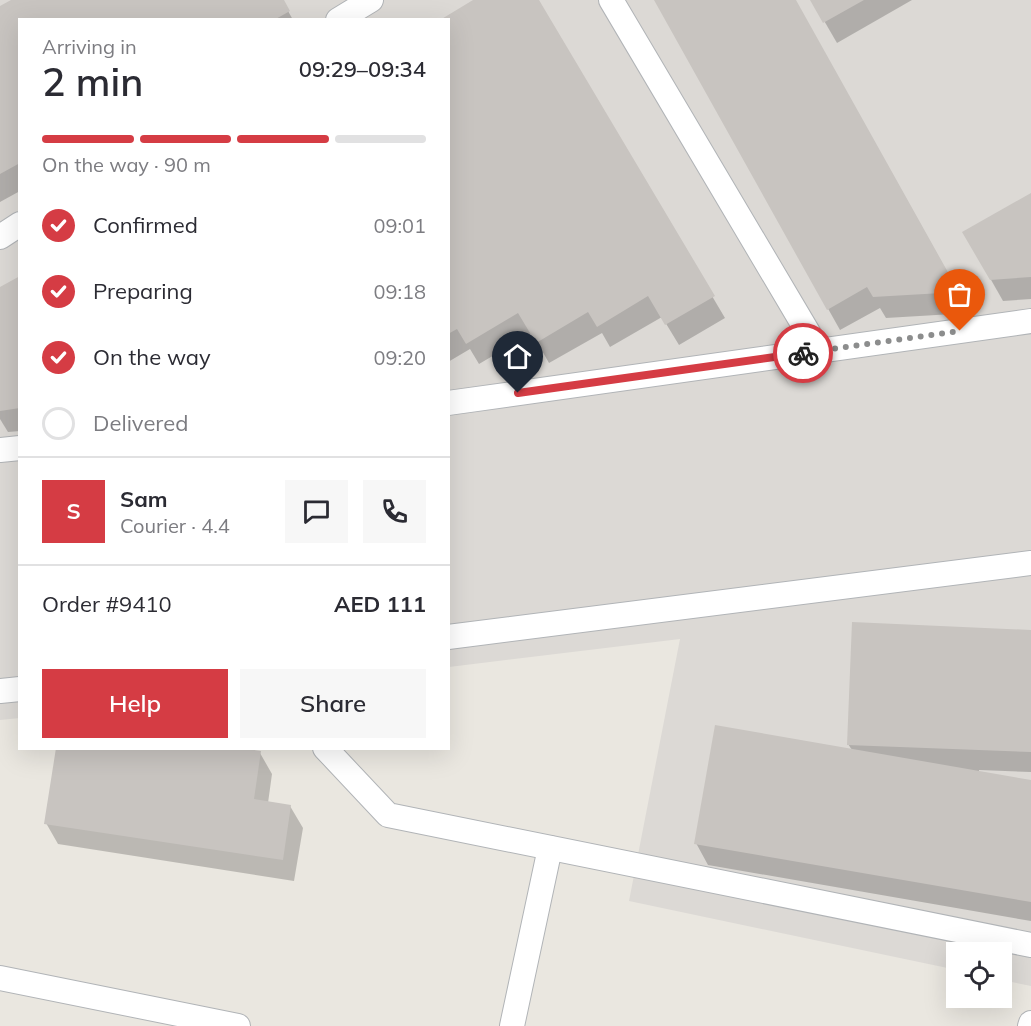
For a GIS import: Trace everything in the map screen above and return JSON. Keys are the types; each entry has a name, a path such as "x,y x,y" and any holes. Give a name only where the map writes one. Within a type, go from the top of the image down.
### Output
{"street":[{"path":"341,18 370,0"},
{"path":"611,0 819,351"},
{"path":"0,237 18,225"},
{"path":"450,403 1031,321"},
{"path":"0,450 18,448"},
{"path":"450,637 1031,563"},
{"path":"0,691 18,689"},
{"path":"328,750 388,814 1031,945"},
{"path":"512,1026 550,848"},
{"path":"0,978 238,1026"}],"shaded area":[{"path":"0,0 1031,0 1031,986 1012,982 1012,942 946,942 946,968 629,901 680,639 450,667 450,18 18,18 18,718 0,720"}],"building":[{"path":"11,0 284,0 290,11 278,18 18,18 18,164 0,174 0,6"},
{"path":"473,0 539,0 715,296 665,325 648,296 597,327 588,312 536,343 518,313 466,344 457,329 450,333 450,18 443,18"},
{"path":"654,0 796,0 959,292 873,297 867,287 827,310"},
{"path":"810,0 864,0 823,23"},
{"path":"1031,193 1031,277 990,280 962,232"},
{"path":"18,277 18,408 0,411 0,287"},
{"path":"852,622 1031,630 1031,752 847,745"},
{"path":"715,725 1031,780 1031,902 694,844"},
{"path":"56,750 261,751 254,799 291,805 283,860 44,824"}],"way so far":[{"path":"803,353 960,331"}],"route":[{"path":"518,393 803,353"}]}
